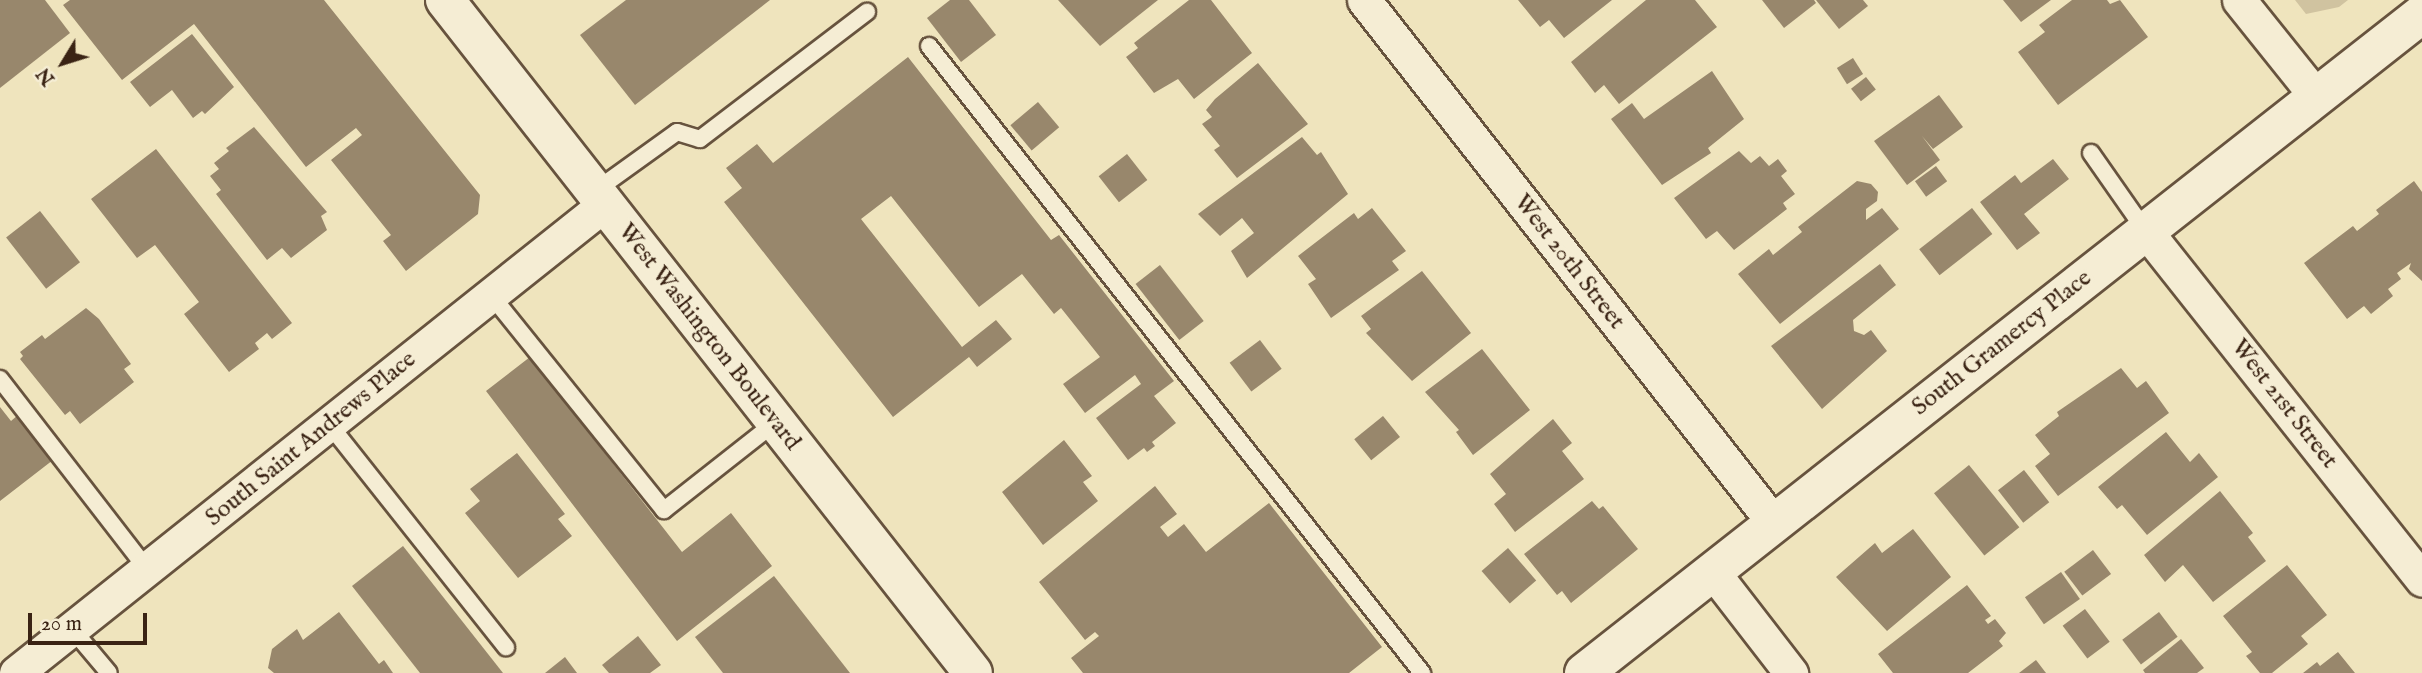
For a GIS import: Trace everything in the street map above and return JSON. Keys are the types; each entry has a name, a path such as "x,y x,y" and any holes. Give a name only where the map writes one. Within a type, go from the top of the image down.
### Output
{"street":[{"name":"West Washington Boulevard","path":"445,0 973,673"},
{"name":"West 20th Street","path":"1364,0 1774,523"},
{"path":"2239,0 2316,96"},
{"name":"South Gramercy Place","path":"1584,673 2421,14"},
{"name":"South Saint Andrews Place","path":"16,673 491,295 600,198"},
{"name":"West 21st Street","path":"2145,230 2422,579"},
{"path":"1713,572 1791,673"}],"lane":[{"path":"600,198 677,132 700,139 867,12"},
{"path":"929,46 1422,673"},
{"path":"2091,153 2145,230"},
{"path":"491,295 664,509 776,422"},
{"path":"0,379 147,569"},
{"path":"329,424 506,647"},
{"path":"72,629 109,673"}],"shaded area":[{"path":"2295,0 2348,0 2339,7 2306,14"}],"building":[{"path":"0,0 45,0 70,33 0,88"},
{"path":"70,0 324,0 480,195 478,214 406,271 383,241 391,235 331,160 362,135 356,128 306,167 194,24 122,80 63,5"},
{"path":"626,0 770,0 635,105 580,35"},
{"path":"950,0 969,0 996,35 961,62 927,18"},
{"path":"1058,0 1158,0 1100,46"},
{"path":"1189,0 1211,0 1252,53 1194,99 1178,79 1154,93 1126,57 1138,48 1134,43"},
{"path":"1518,0 1612,0 1564,38 1549,20 1540,27"},
{"path":"1646,0 1695,0 1717,27 1619,104 1604,85 1595,93 1571,62"},
{"path":"1762,0 1814,0 1816,3 1784,28"},
{"path":"1816,0 1863,0 1868,6 1839,29"},
{"path":"2003,0 2051,0 2021,22"},
{"path":"2072,0 2107,0 2110,4 2120,0 2148,37 2058,105 2018,52 2045,32 2039,25"},
{"path":"192,34 234,87 205,114 202,111 193,118 172,90 150,107 130,82"},
{"path":"908,57 1051,240 1059,235 1174,381 1154,396 1176,423 1152,442 1155,446 1147,452 1144,448 1128,460 1096,418 1141,384 1135,375 1085,413 1063,384 1100,357 1061,308 1054,314 1022,274 979,307 891,196 861,219 962,347 996,320 1012,339 977,367 969,357 893,417 724,202 742,188 726,168 757,144 773,163"},
{"path":"1853,58 1863,74 1847,84 1837,68"},
{"path":"1258,63 1308,124 1237,178 1214,150 1220,146 1202,124 1212,117 1206,110 1215,99"},
{"path":"1712,71 1744,119 1708,148 1711,153 1662,185 1611,119 1632,103 1644,119"},
{"path":"1866,77 1876,90 1861,101 1851,89"},
{"path":"1939,95 1963,127 1933,149 1922,136 1940,160 1907,185 1874,141"},
{"path":"1038,102 1059,127 1032,150 1010,125"},
{"path":"254,127 327,212 321,216 327,230 291,258 282,248 267,260 216,194 221,190 210,176 219,169 214,163 229,151 226,148"},
{"path":"1302,137 1317,155 1321,152 1348,194 1247,278 1231,251 1254,233 1242,218 1220,236 1198,214"},
{"path":"156,149 292,323 272,339 267,333 255,343 259,349 229,372 184,314 199,302 155,245 137,258 91,199"},
{"path":"1739,151 1751,163 1760,156 1769,166 1778,159 1787,171 1781,176 1795,194 1783,203 1787,209 1734,250 1717,231 1706,239 1674,198"},
{"path":"1127,154 1147,180 1119,202 1099,176"},
{"path":"2053,159 2069,179 2024,214 2040,233 2017,250 1980,202 2015,175 2021,183"},
{"path":"1936,166 1947,181 1926,197 1915,181"},
{"path":"1857,181 1871,184 1878,192 1877,201 1866,209 1866,220 1882,208 1899,229 1780,324 1738,274 1769,249 1773,255 1802,232 1798,227"},
{"path":"2414,181 2422,192 2422,281 2409,269 2411,263 2397,273 2401,279 2388,289 2393,296 2371,314 2364,306 2347,319 2304,263 2353,226 2357,231 2379,214 2376,210"},
{"path":"1372,208 1406,251 1392,261 1399,270 1331,318 1308,284 1316,279 1298,256 1354,213 1358,219"},
{"path":"1972,208 1992,234 1940,275 1919,249"},
{"path":"40,211 80,262 46,289 6,237"},
{"path":"1880,264 1896,285 1853,320 1854,331 1864,335 1871,330 1887,351 1822,409 1771,346"},
{"path":"1160,265 1204,321 1179,340 1136,284"},
{"path":"1422,271 1471,333 1412,381 1366,333 1371,329 1361,316"},
{"path":"86,308 99,319 131,364 124,369 134,382 80,424 70,411 65,415 20,359 23,356 20,352 42,335 45,339"},
{"path":"1260,340 1282,369 1251,392 1230,363"},
{"path":"1482,349 1530,410 1473,455 1456,432 1459,430 1425,392"},
{"path":"530,357 682,552 731,513 772,566 677,641 486,391"},
{"path":"2121,368 2137,388 2146,381 2169,413 2058,496 2035,466 2050,454 2035,435 2059,416 2057,412"},
{"path":"0,407 11,421 18,415 53,460 0,501"},
{"path":"1383,416 1400,437 1371,460 1354,439"},
{"path":"1553,419 1572,443 1562,451 1584,479 1515,532 1494,504 1506,494 1490,474"},
{"path":"2166,432 2190,462 2199,453 2218,477 2147,535 2122,505 2117,509 2098,487"},
{"path":"1064,440 1092,476 1083,482 1098,501 1043,545 1002,492"},
{"path":"517,453 565,514 558,519 572,536 518,578 465,513 480,501 470,489"},
{"path":"1969,465 2019,527 1984,555 1934,493"},
{"path":"2024,470 2049,502 2023,523 1998,490"},
{"path":"1155,486 1177,514 1160,527 1168,537 1184,524 1206,552 1269,503 1382,647 1349,673 1083,673 1071,658 1099,636 1095,632 1085,640 1039,582"},
{"path":"2220,491 2253,533 2248,537 2266,561 2213,602 2183,565 2165,582 2144,555"},
{"path":"1592,501 1599,509 1603,506 1638,549 1571,603 1562,591 1557,595 1524,554"},
{"path":"1913,529 1951,577 1887,631 1836,577 1875,543 1882,553"},
{"path":"403,546 503,673 420,673 352,586"},
{"path":"1508,548 1536,580 1510,603 1482,571"},
{"path":"2093,550 2111,574 2082,596 2064,572"},
{"path":"2287,565 2327,615 2301,636 2308,644 2272,673 2260,673 2246,656 2252,652 2223,616"},
{"path":"2061,572 2080,599 2044,624 2025,597"},
{"path":"774,576 850,673 723,673 695,637"},
{"path":"1967,585 1991,616 1985,620 1988,624 1995,619 2006,633 1999,641 2003,646 1968,673 1893,673 1878,654"},
{"path":"2085,609 2110,642 2087,659 2063,626"},
{"path":"339,612 379,664 384,660 393,673 274,673 268,668 272,649 297,629 303,640"},
{"path":"2159,612 2178,637 2141,664 2122,640"},
{"path":"638,636 661,665 650,673 609,673 602,665"},
{"path":"2181,639 2204,668 2197,673 2145,673 2143,670"},
{"path":"2338,652 2355,673 2303,673 2317,662 2320,666"},
{"path":"565,657 577,673 545,673"},
{"path":"2036,660 2046,673 2019,673"}]}
